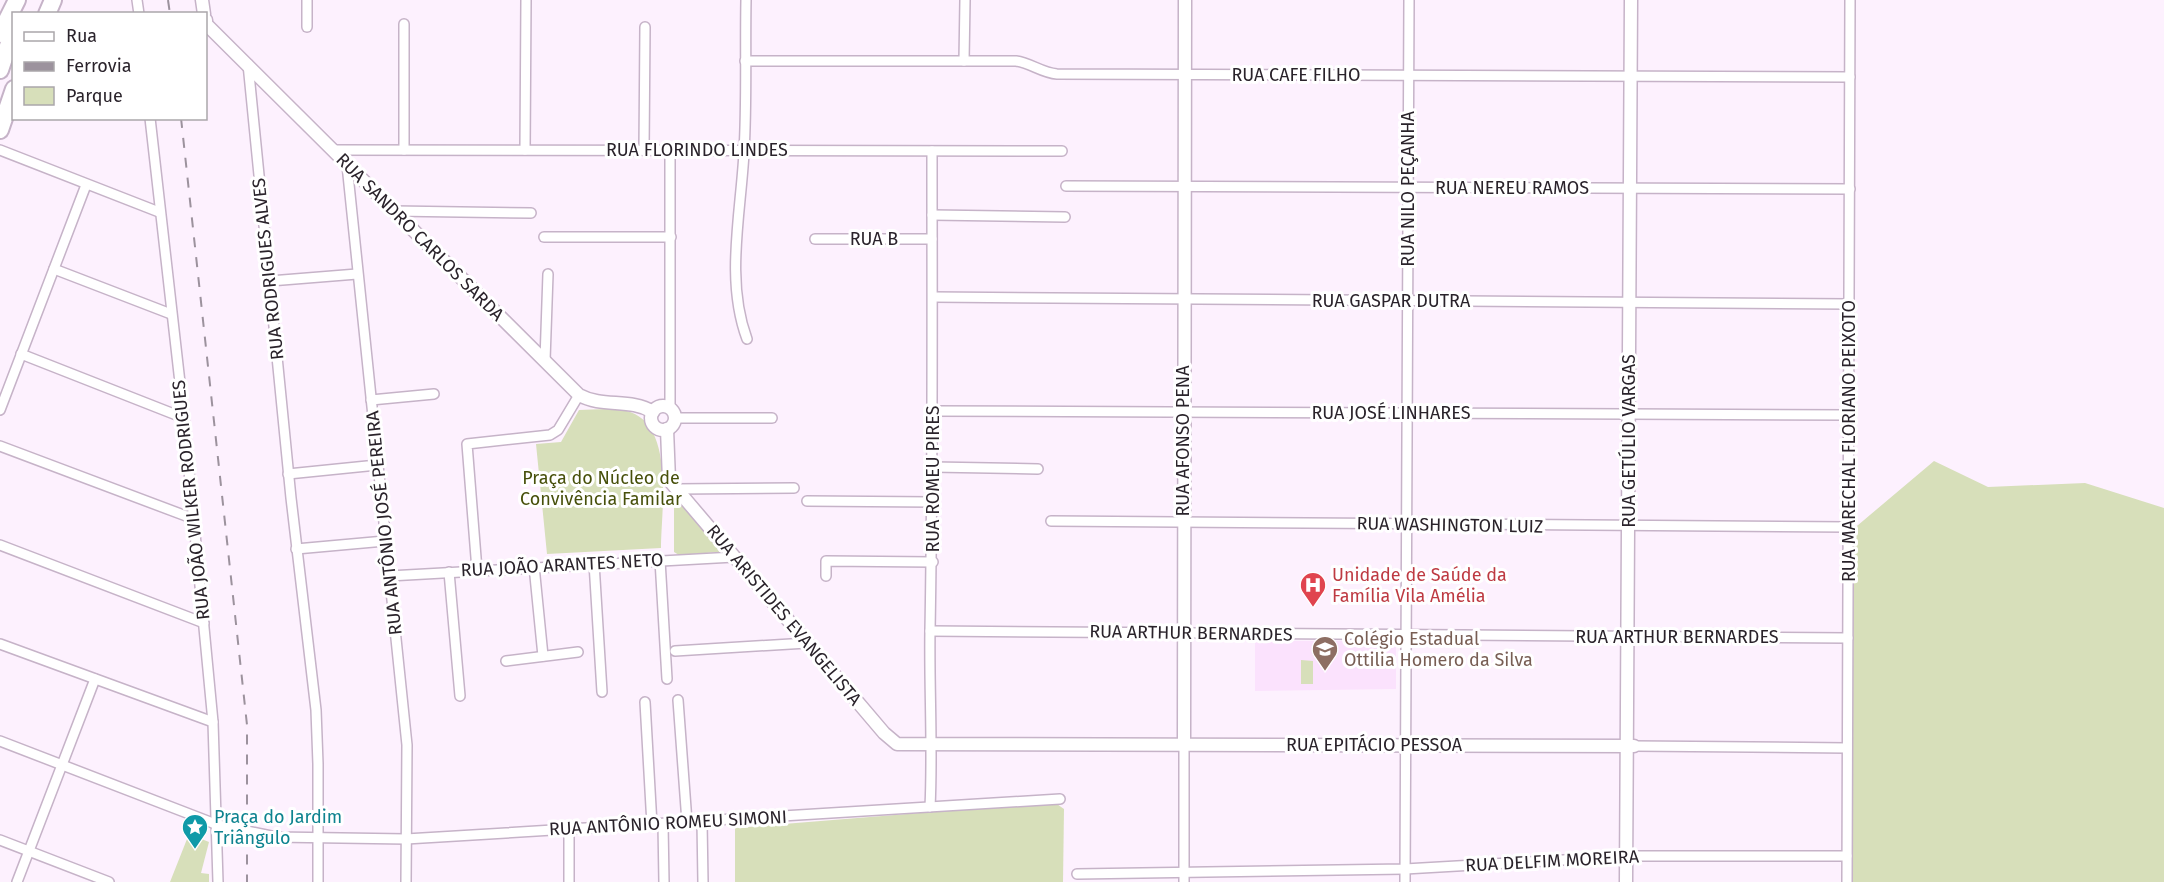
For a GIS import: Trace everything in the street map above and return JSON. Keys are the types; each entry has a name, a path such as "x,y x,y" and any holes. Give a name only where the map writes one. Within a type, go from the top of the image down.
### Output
{"highway":[{"path":"0,34 17,0"},
{"path":"0,69 12,34"},
{"path":"0,130 12,95"}],"street":[{"path":"0,22 8,0"},
{"path":"307,0 307,27"},
{"path":"525,150 526,0"},
{"path":"746,0 744,151 736,283 737,306 747,339"},
{"path":"964,61 965,0"},
{"name":"RUA AFONSO PENA","path":"1184,877 1185,0"},
{"name":"RUA NILO PEÇANHA","path":"1405,882 1408,0"},
{"name":"RUA GETÚLIO VARGAS","path":"1626,882 1630,746 1628,526 1631,0"},
{"name":"RUA MARECHAL FLORIANO PEIXOTO","path":"1847,882 1850,0"},
{"name":"RUA SANDRO CARLOS SARDA","path":"207,23 579,395"},
{"path":"404,24 404,150"},
{"path":"644,150 645,27"},
{"name":"RUA CAFE FILHO","path":"745,61 1016,61 1030,64 1043,72 1057,74 1850,77"},
{"name":"RUA RODRIGUES ALVES","path":"248,64 288,474 315,710 318,764 318,882"},
{"name":"RUA JOÃO WILKER RODRIGUES","path":"150,120 184,418 213,722 218,882"},
{"path":"0,150 159,212"},
{"name":"RUA FLORINDO LINDES","path":"332,150 1062,151"},
{"path":"670,150 672,413 673,425 660,430 654,426 651,418 654,412 663,406 672,413 772,418"},
{"name":"RUA ROMEU PIRES","path":"930,807 933,745 930,631 933,562 933,151"},
{"name":"RUA ANTÔNIO JOSÉ PEREIRA","path":"347,165 407,745 406,882"},
{"path":"0,410 86,185"},
{"name":"RUA NEREU RAMOS","path":"1066,186 1850,189"},
{"path":"394,211 531,213"},
{"path":"932,215 1065,217"},
{"path":"544,237 671,237"},
{"name":"RUA B","path":"815,239 932,239"},
{"path":"54,269 171,314"},
{"path":"270,281 357,274"},
{"path":"546,360 548,274"},
{"name":"RUA GASPAR DUTRA","path":"933,297 1849,304"},
{"path":"21,354 184,418"},
{"path":"371,400 434,394"},
{"path":"477,570 467,444 550,435 558,430 579,395 593,402 635,404 654,412"},
{"name":"RUA JOSÉ LINHARES","path":"933,411 1849,415"},
{"path":"667,429 673,485 794,488"},
{"path":"0,446 194,519"},
{"path":"288,474 377,465"},
{"path":"933,467 1038,469"},
{"name":"RUA ARISTIDES EVANGELISTA","path":"673,485 884,733 902,745"},
{"path":"807,501 933,502"},
{"name":"RUA WASHINGTON LUIZ","path":"1051,521 1848,527"},
{"path":"296,549 386,541"},
{"path":"0,544 204,622"},
{"name":"RUA JOÃO ARANTES NETO","path":"389,576 534,566 734,557"},
{"path":"660,560 667,679"},
{"path":"826,576 826,561 933,562"},
{"path":"594,563 602,692"},
{"path":"534,566 543,656"},
{"path":"449,572 460,696"},
{"name":"RUA ARTHUR BERNARDES","path":"930,631 1848,638"},
{"path":"675,651 807,643"},
{"path":"0,644 213,722"},
{"path":"506,661 578,652"},
{"path":"17,882 95,679"},
{"path":"678,700 687,822"},
{"path":"645,702 652,825"},
{"name":"RUA ANTÔNIO ROMEU SIMONI","path":"0,741 218,825 276,837 406,839 1060,799"},
{"name":"RUA EPITÁCIO PESSOA","path":"902,745 1184,744 1847,748"},
{"path":"702,822 703,882"},
{"path":"663,824 664,882"},
{"path":"569,829 569,882"},
{"path":"0,840 109,882"},
{"name":"RUA DELFIM MOREIRA","path":"1077,874 1184,877 1405,869 1627,857 1847,856"}],"shaded area":[{"name":"Colégio Estadual Ottilia Homero da Silva","path":"1255,641 1392,641 1396,645 1396,689 1255,691"}],"green space":[{"name":"Praça do Núcleo de Convivência Familar","path":"579,410 624,410 644,421 654,434 660,452 662,472 661,548 547,554 536,444 561,442"},
{"path":"1934,461 1988,487 2085,483 2164,508 2164,882 1848,882 1851,531"},
{"path":"674,497 719,548 719,552 679,555 674,552"},
{"path":"1301,660 1313,661 1313,684 1301,684"},
{"path":"1054,802 1064,809 1063,882 735,882 735,828"},
{"name":"Praça do Jardim Triângulo","path":"189,834 209,842 201,873 209,874 209,882 170,882"}],"railway":[{"path":"168,0 170,12"},
{"path":"181,120 247,725 247,882"}],"place":[{"name":"Unidade de Saúde da Família Vila Amélia","path":"1313,608"},
{"name":"Colégio Estadual Ottilia Homero da Silva","path":"1325,672"},
{"name":"Praça do Jardim Triângulo","path":"195,850"}]}
